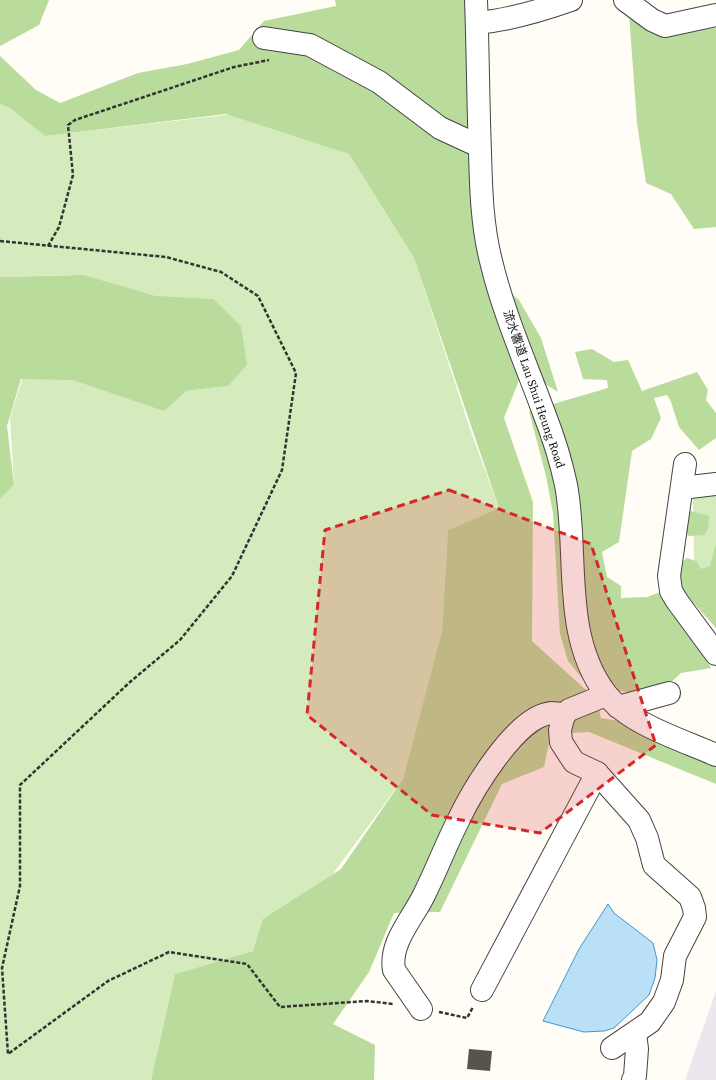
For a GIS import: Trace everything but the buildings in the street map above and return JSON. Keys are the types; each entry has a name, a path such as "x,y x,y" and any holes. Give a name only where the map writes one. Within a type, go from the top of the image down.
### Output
{"street":[{"name":"流水響道 Lau Shui Heung Road","path":"476,0 483,212 491,260 504,304 552,434 564,474 568,497 576,615 579,632 587,657 598,682 612,701 628,715 716,755"},
{"path":"477,23 501,21 550,8 571,0"},
{"path":"625,0 652,20 665,26 716,15"},
{"path":"264,38 310,45 379,82 440,128 480,146"},
{"path":"685,464 669,576 671,591 716,654"},
{"path":"682,488 716,484"},
{"path":"612,1048 650,1022 664,1002 672,980 676,956 695,917 694,908 690,897 654,865 647,838 639,820 597,773 574,762 561,742 560,730 564,715 568,710 669,692"},
{"path":"421,1009 394,970 393,963 395,948 424,896 457,821 485,774 506,746 526,725 536,719 553,713 564,715"},
{"path":"482,990 597,773"},
{"path":"633,1080 637,1048 635,1032"}],"path":[{"path":"48,246 59,227 73,175 68,125 75,120 234,67 272,59"},
{"path":"0,241 166,256 221,272 258,296 296,372 282,470 232,576 180,640 130,682 20,785 20,886 2,968 8,1054 108,981 170,952 247,964 280,1007 367,1001 410,1006 467,1018 482,990"}],"highlighted area":[{"path":"449,490 591,544 656,745 540,833 432,815 307,715 325,530"}],"shaded area":[{"path":"716,991 716,1080 685,1080"}],"green space":[{"path":"0,0 49,0 39,25 0,46"},
{"path":"335,0 467,0 485,272 519,300 541,338 558,392 523,370 504,418 533,502 532,641 597,700 601,718 631,723 716,750 716,784 589,732 551,734 544,767 502,784 440,912 394,913 369,972 333,1024 375,1045 374,1080 151,1080 175,974 253,951 263,919 341,869 403,779 442,631 448,530 499,508 414,258 349,154 226,114 45,136 10,108 0,104 0,56 36,90 60,103 138,73 187,64 239,50 264,21 336,6"},
{"path":"629,13 666,32 716,28 716,227 694,229 671,194 646,183 637,123"},
{"path":"0,104 15,110 45,136 234,114 349,154 414,258 471,432 499,508 448,530 442,631 403,779 332,875 264,919 253,951 175,974 151,1080 0,1080 0,497 14,485 10,418 25,370 186,391 228,386 156,296 68,275 0,277"},
{"path":"83,275 156,296 213,299 241,326 247,365 228,386 186,391 164,411 73,380 21,379 7,426 14,485 0,499 0,277"},
{"path":"592,349 614,362 628,360 642,391 697,372 708,390 706,400 716,413 716,438 699,450 679,427 671,402 667,395 654,398 661,418 651,439 632,451 619,542 602,552 607,577 621,586 621,598 647,597 666,590 711,668 681,673 670,683 640,693 616,691 586,683 568,661 560,634 553,513 546,476 529,411 608,388 607,380 583,379 575,352"},
{"path":"716,491 716,587 694,560 693,496"},
{"path":"687,510 709,516 708,527 705,535 688,536 682,520"},
{"path":"716,543 716,628 675,582 681,563 687,558 696,561 701,569 710,566"}],"water":[{"path":"608,904 614,913 653,943 657,960 655,978 649,995 614,1028 604,1031 584,1032 543,1021 579,949"}]}
